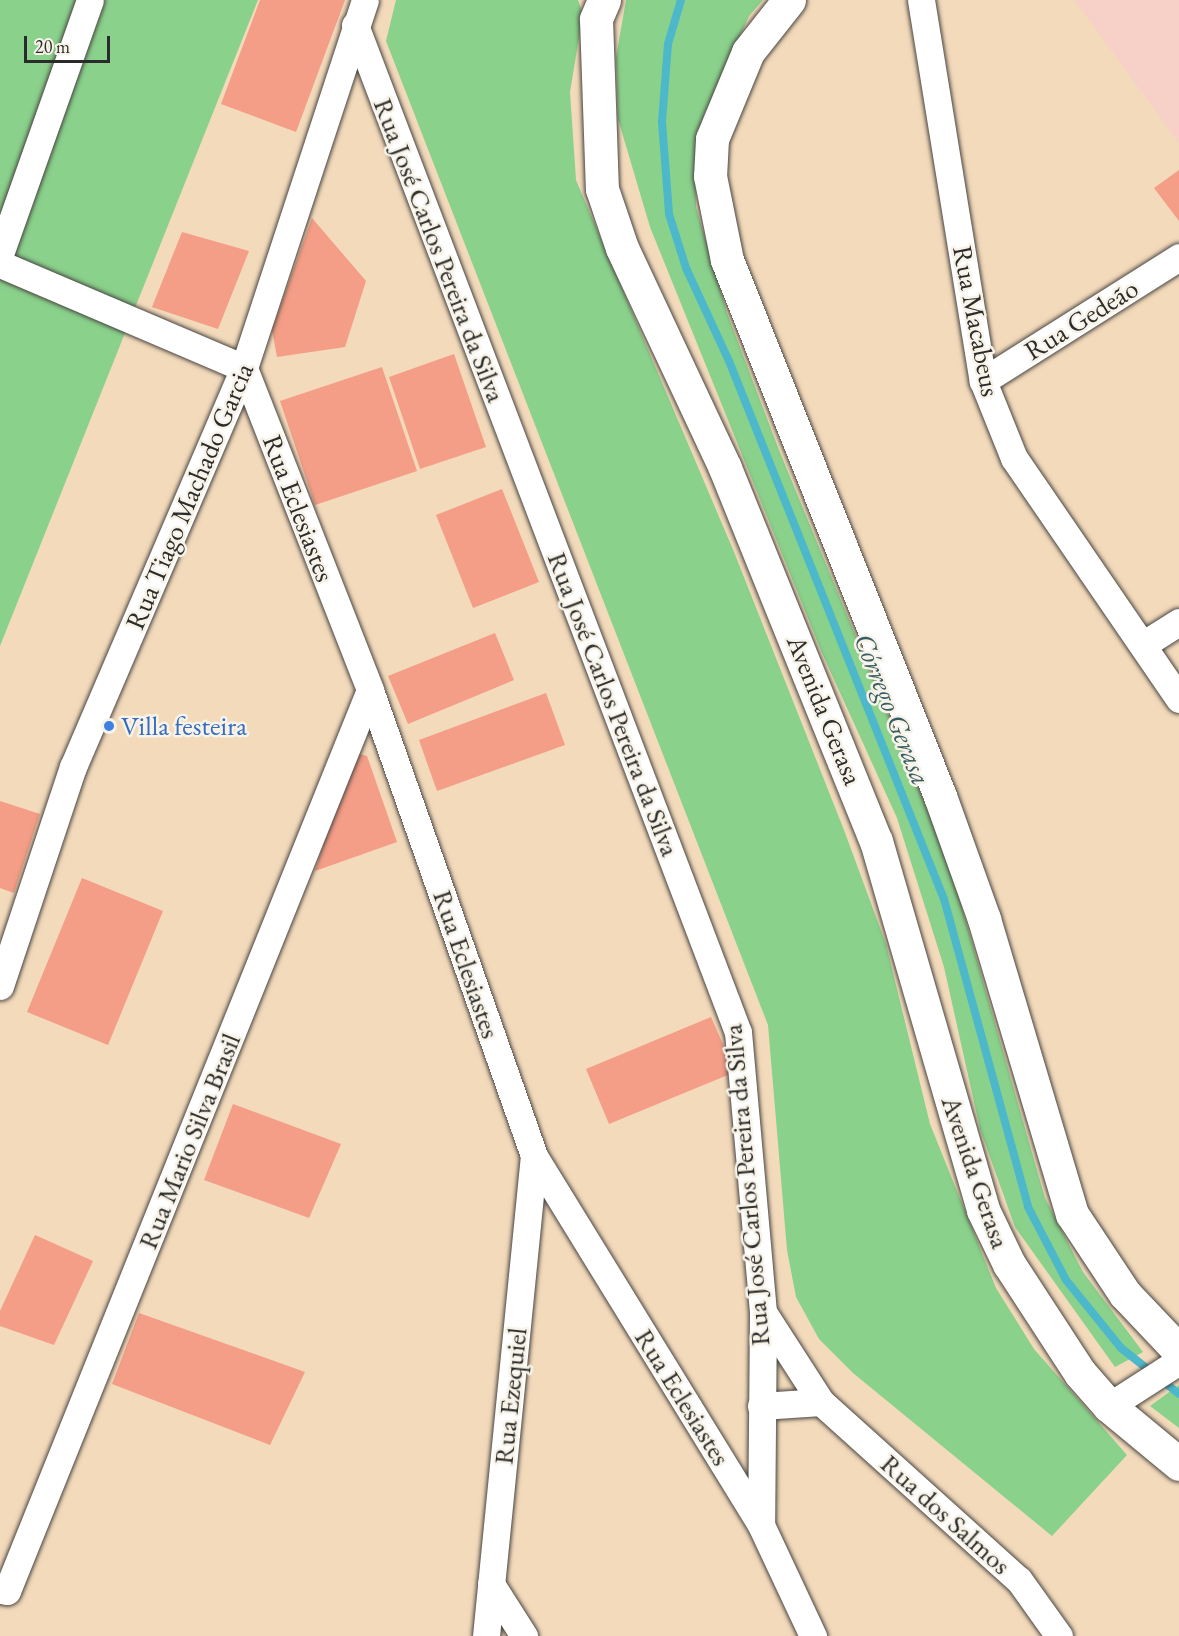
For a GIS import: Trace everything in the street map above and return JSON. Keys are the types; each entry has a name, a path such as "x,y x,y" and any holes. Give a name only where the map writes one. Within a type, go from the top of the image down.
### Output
{"main road":[{"path":"789,0 748,52 711,139 710,176 727,260 940,796 984,919 1072,1214 1125,1294 1175,1360"},
{"name":"Avenida Gerasa","path":"597,6 598,150 602,189 622,248 725,468 876,841 983,1210 1035,1305 1122,1397 1179,1464"}],"street":[{"path":"0,254 90,0"},
{"name":"Rua Tiago Machado Garcia","path":"0,987 74,767 244,368 365,0"},
{"name":"Rua Macabeus","path":"921,0 983,381 1014,458 1144,644 1179,699"},
{"name":"Rua José Carlos Pereira da Silva","path":"355,25 738,1032 763,1312 761,1406"},
{"name":"Rua Gedeão","path":"983,381 1179,257"},
{"path":"0,264 244,368"},
{"name":"Rua Eclesiastes","path":"244,368 370,690 534,1156 761,1525 813,1636"},
{"path":"1144,644 1179,622"},
{"name":"Rua Mario Silva Brasil","path":"4,1590 370,690"},
{"name":"Rua Ezequiel","path":"486,1636 534,1156"},
{"name":"Rua dos Salmos","path":"763,1312 821,1402 1019,1580 1059,1636"},
{"path":"1122,1397 1175,1360"},
{"path":"761,1406 821,1402"},
{"name":"Rua Eclesiastes","path":"761,1406 761,1525"},
{"path":"491,1584 524,1636"}],"shaded area":[{"path":"1074,0 1179,0 1179,143"}],"green space":[{"path":"0,0 258,0 0,646"},
{"path":"396,0 578,0 583,14 570,92 576,180 734,552 844,830 886,944 930,1124 996,1288 1034,1349 1127,1455 1052,1536 853,1373 819,1339 796,1297 787,1250 768,1025 386,41"},
{"path":"626,0 763,0 749,16 704,115 695,161 696,207 727,313 779,450 949,862 1045,1198 1083,1272 1143,1352 1115,1367 1015,1227 980,1129 944,967 897,818 822,653 650,227 618,119 616,57"},
{"path":"1179,1385 1179,1428 1150,1406"}],"building":[{"path":"260,0 345,0 296,132 221,104"},
{"path":"1179,170 1179,221 1154,188"},
{"path":"312,218 366,281 345,347 277,357 272,330"},
{"path":"182,232 249,251 218,329 152,307"},
{"path":"454,354 486,447 420,469 389,377"},
{"path":"382,367 417,471 315,505 280,401"},
{"path":"502,489 539,582 473,608 436,515"},
{"path":"495,633 514,680 408,724 388,676"},
{"path":"546,693 565,745 437,791 419,740"},
{"path":"353,752 367,756 397,842 315,871"},
{"path":"0,801 40,814 14,893 0,888"},
{"path":"82,878 163,911 108,1045 27,1012"},
{"path":"711,1017 735,1072 609,1124 586,1069"},
{"path":"233,1104 341,1144 309,1218 204,1180"},
{"path":"35,1235 93,1261 54,1345 0,1326 0,1311"},
{"path":"139,1313 305,1372 270,1445 112,1384"}],"waterway":[{"name":"Córrego Gerasa","path":"681,0 668,44 662,122 669,214 686,268 729,361 944,899 1028,1207 1066,1280 1121,1348 1179,1394"}],"place":[{"name":"Villa festeira","path":"109,726"}]}
